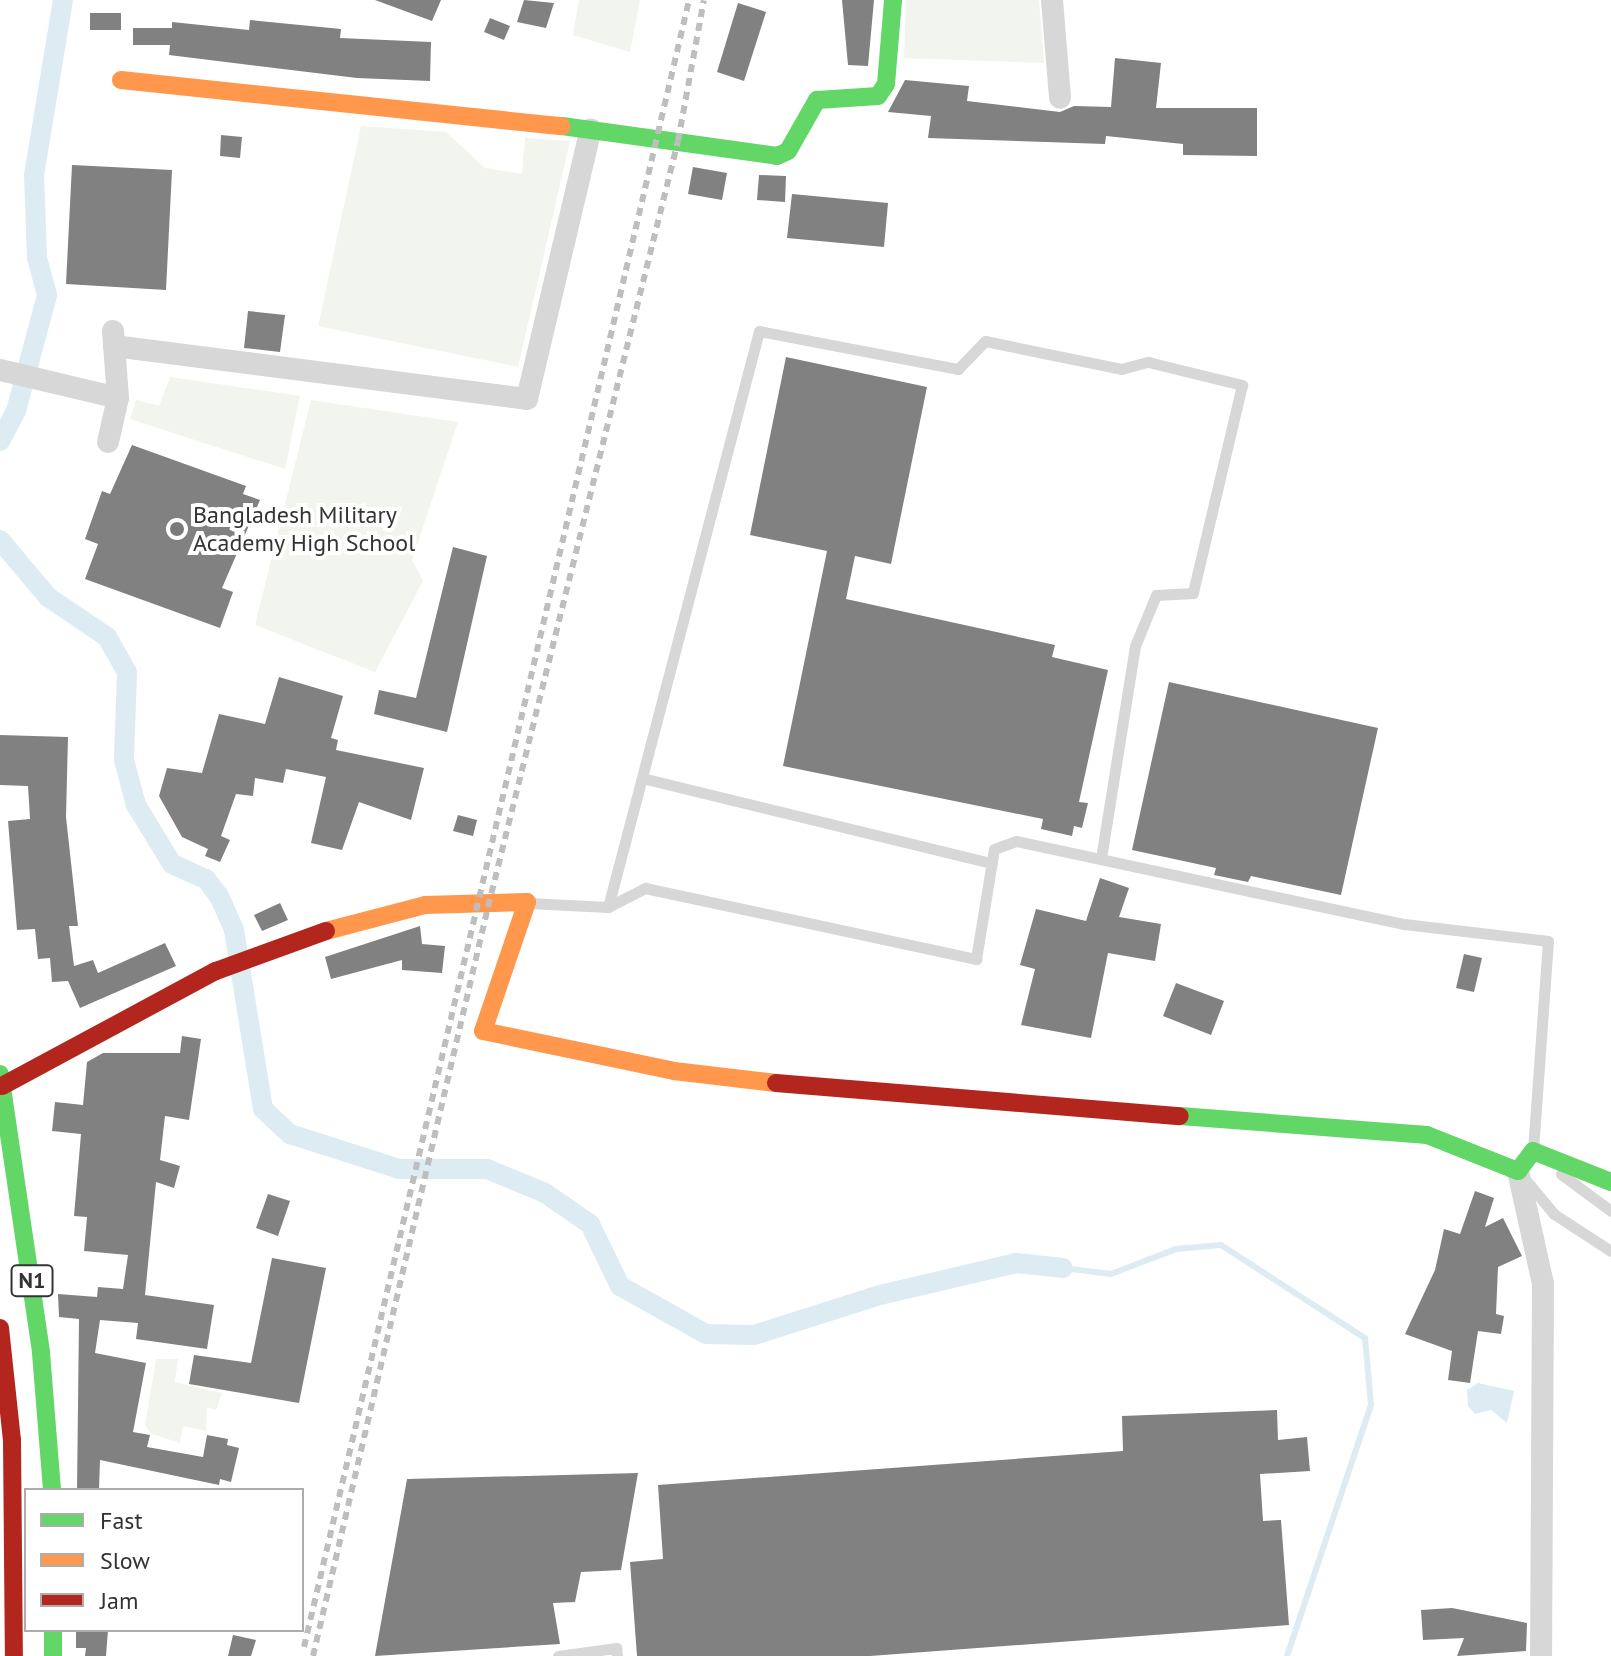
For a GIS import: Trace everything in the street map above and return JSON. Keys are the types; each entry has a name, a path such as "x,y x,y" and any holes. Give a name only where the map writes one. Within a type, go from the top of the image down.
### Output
{"main road":[{"path":"121,80 591,129 777,156 788,151 817,100 878,96 886,84 893,0"},
{"path":"1,1080 216,971 298,939 425,905 527,902 483,1031 674,1071 824,1089 970,1095 1427,1135 1518,1171 1533,1151 1611,1182"},
{"name":"N1","path":"1,1080 41,1353 52,1488"},
{"name":"N1","path":"0,1328 16,1540 14,1656"},
{"path":"53,1632 53,1656"}],"street":[{"path":"1052,0 1060,98"},
{"path":"108,442 118,398 114,338 527,399 591,129"},
{"path":"0,370 57,381 118,398"},
{"path":"1518,1171 1543,1284 1541,1656"}],"lane":[{"path":"608,907 759,331 958,369 985,341 1121,369 1148,362 1242,385 1193,593 1156,595 1135,646 1101,858"},
{"path":"642,778 992,863"},
{"path":"527,902 608,907 645,888 976,959 994,849 1016,841 1404,924 1548,941 1533,1151 1611,1211"},
{"path":"1518,1171 1554,1214 1611,1251"},
{"path":"558,1656 616,1648 617,1656"}],"shaded area":[{"path":"579,0 640,0 630,52 573,35"},
{"path":"906,0 1039,0 1044,63 904,58"},
{"path":"361,126 446,132 485,168 522,174 525,138 570,141 518,367 318,326"},
{"path":"170,377 300,396 285,469 130,419 136,400 159,406"},
{"path":"311,400 458,422 412,560 423,581 375,672 255,625"},
{"path":"156,1359 178,1359 175,1382 222,1393 216,1410 207,1407 206,1431 183,1426 180,1443 152,1434 145,1425"},
{"path":"1478,1383 1514,1391 1507,1423 1491,1410 1475,1414 1468,1406 1467,1390"}],"building":[{"path":"375,0 441,0 432,21"},
{"path":"524,0 554,3 546,28 517,22"},
{"path":"842,0 874,0 868,66 848,65"},
{"path":"738,3 766,12 744,81 717,72"},
{"path":"90,13 121,13 121,30 90,30"},
{"path":"490,18 510,26 504,40 484,32"},
{"path":"250,20 341,29 340,38 431,42 430,81 357,78 169,55 170,45 133,45 133,28 172,28 172,22 249,30"},
{"path":"1115,58 1161,63 1156,108 1257,108 1257,156 1183,155 1183,144 1106,136 1105,144 928,138 931,116 888,112 905,80 969,86 967,101 1060,112 1074,106 1111,107"},
{"path":"221,135 242,137 240,158 220,156"},
{"path":"72,165 172,170 166,290 66,284"},
{"path":"693,167 727,173 722,200 688,194"},
{"path":"759,175 786,176 785,202 757,200"},
{"path":"792,194 888,203 884,247 787,238"},
{"path":"248,311 285,315 280,352 244,348"},
{"path":"786,357 927,387 891,564 855,556 846,599 1055,645 1052,657 1108,670 1079,802 1088,803 1082,828 1074,826 1072,836 1041,829 1043,819 783,766 827,551 750,535"},
{"name":"Bangladesh Military Academy High School","path":"132,445 246,486 243,494 260,500 222,588 233,592 220,628 85,579 98,544 85,539 102,491 110,494"},
{"path":"453,547 487,556 447,732 374,714 379,690 416,698"},
{"path":"279,677 343,696 331,738 338,740 336,750 424,768 411,820 359,802 342,850 311,843 326,777 286,769 283,783 255,778 253,796 236,794 221,836 230,840 220,862 205,856 208,849 182,837 159,796 167,768 202,773 219,714 265,724"},
{"path":"1169,682 1378,728 1341,895 1251,876 1248,882 1214,875 1216,868 1132,850"},
{"path":"0,735 68,737 66,817 78,926 69,926 74,966 93,960 98,973 165,943 176,966 80,1008 68,981 52,982 50,958 38,959 35,929 17,930 8,821 30,819 28,786 0,785"},
{"path":"458,815 477,820 473,836 453,831"},
{"path":"1100,878 1129,888 1119,917 1161,924 1155,961 1108,953 1091,1038 1021,1025 1035,969 1020,965 1036,909 1086,921"},
{"path":"280,903 288,920 262,931 254,915"},
{"path":"420,926 422,944 445,946 442,973 402,970 402,960 331,979 325,957"},
{"path":"1464,954 1482,958 1474,992 1456,988"},
{"path":"1176,983 1224,1001 1211,1035 1163,1016"},
{"path":"182,1036 201,1039 189,1120 165,1116 160,1160 180,1166 174,1188 156,1182 145,1295 214,1305 207,1349 136,1339 138,1323 100,1320 95,1353 146,1363 133,1432 150,1435 147,1447 203,1457 207,1435 228,1439 227,1445 239,1448 231,1482 220,1479 219,1485 100,1460 99,1488 77,1488 79,1319 59,1317 58,1294 97,1297 98,1287 123,1289 128,1255 84,1251 87,1217 74,1216 81,1134 52,1131 55,1102 83,1105 87,1062 103,1053 180,1053"},
{"path":"1475,1191 1494,1198 1485,1227 1503,1218 1522,1256 1498,1267 1496,1314 1504,1316 1501,1334 1478,1331 1470,1383 1448,1380 1452,1351 1405,1334 1435,1270 1444,1229 1460,1234"},
{"path":"268,1194 290,1201 278,1236 256,1228"},
{"path":"272,1258 326,1268 299,1403 189,1384 194,1355 251,1363"},
{"path":"1277,1410 1278,1440 1307,1437 1310,1471 1260,1474 1263,1521 1281,1520 1289,1625 870,1656 637,1656 630,1562 663,1559 658,1485 1123,1451 1122,1416"},
{"path":"638,1473 621,1570 581,1572 575,1602 553,1603 560,1644 375,1656 407,1479"},
{"path":"1452,1608 1527,1623 1526,1651 1457,1656 1464,1638 1423,1640 1421,1610"},
{"path":"76,1632 108,1632 106,1656 85,1656 86,1648 76,1648"},
{"path":"233,1635 256,1640 251,1656 228,1656"}],"waterway":[{"path":"0,441 16,411 47,295 37,257 34,175 63,0"},
{"path":"0,540 48,597 107,637 127,672 124,760 136,805 172,864 206,879 219,896 234,930 263,1109 290,1134 399,1169 487,1169 545,1193 590,1224 620,1286 706,1334 754,1335 880,1295 1016,1263 1063,1268"},
{"path":"1063,1268 1111,1274 1176,1249 1221,1245 1365,1338 1371,1405 1287,1656"}],"railway":[{"path":"304,1647 689,0"},
{"path":"313,1656 488,907 678,141 704,0"}],"traffic: fast":[{"path":"562,126 777,156 788,151 817,100 878,96 886,84 893,0"},
{"path":"0,1074 41,1353 52,1488"},
{"path":"1180,1116 1427,1135 1518,1171 1533,1151 1611,1182"},
{"path":"53,1632 53,1656"}],"traffic: slow":[{"path":"121,80 562,126"},
{"path":"326,931 425,905 527,902 483,1031 674,1071 776,1083"}],"traffic: jam":[{"path":"2,1086 216,971 326,931"},
{"path":"776,1083 1180,1116"},
{"path":"0,1328 12,1440 14,1656"}],"place":[{"name":"Bangladesh Military Academy High School","path":"177,529"}]}
